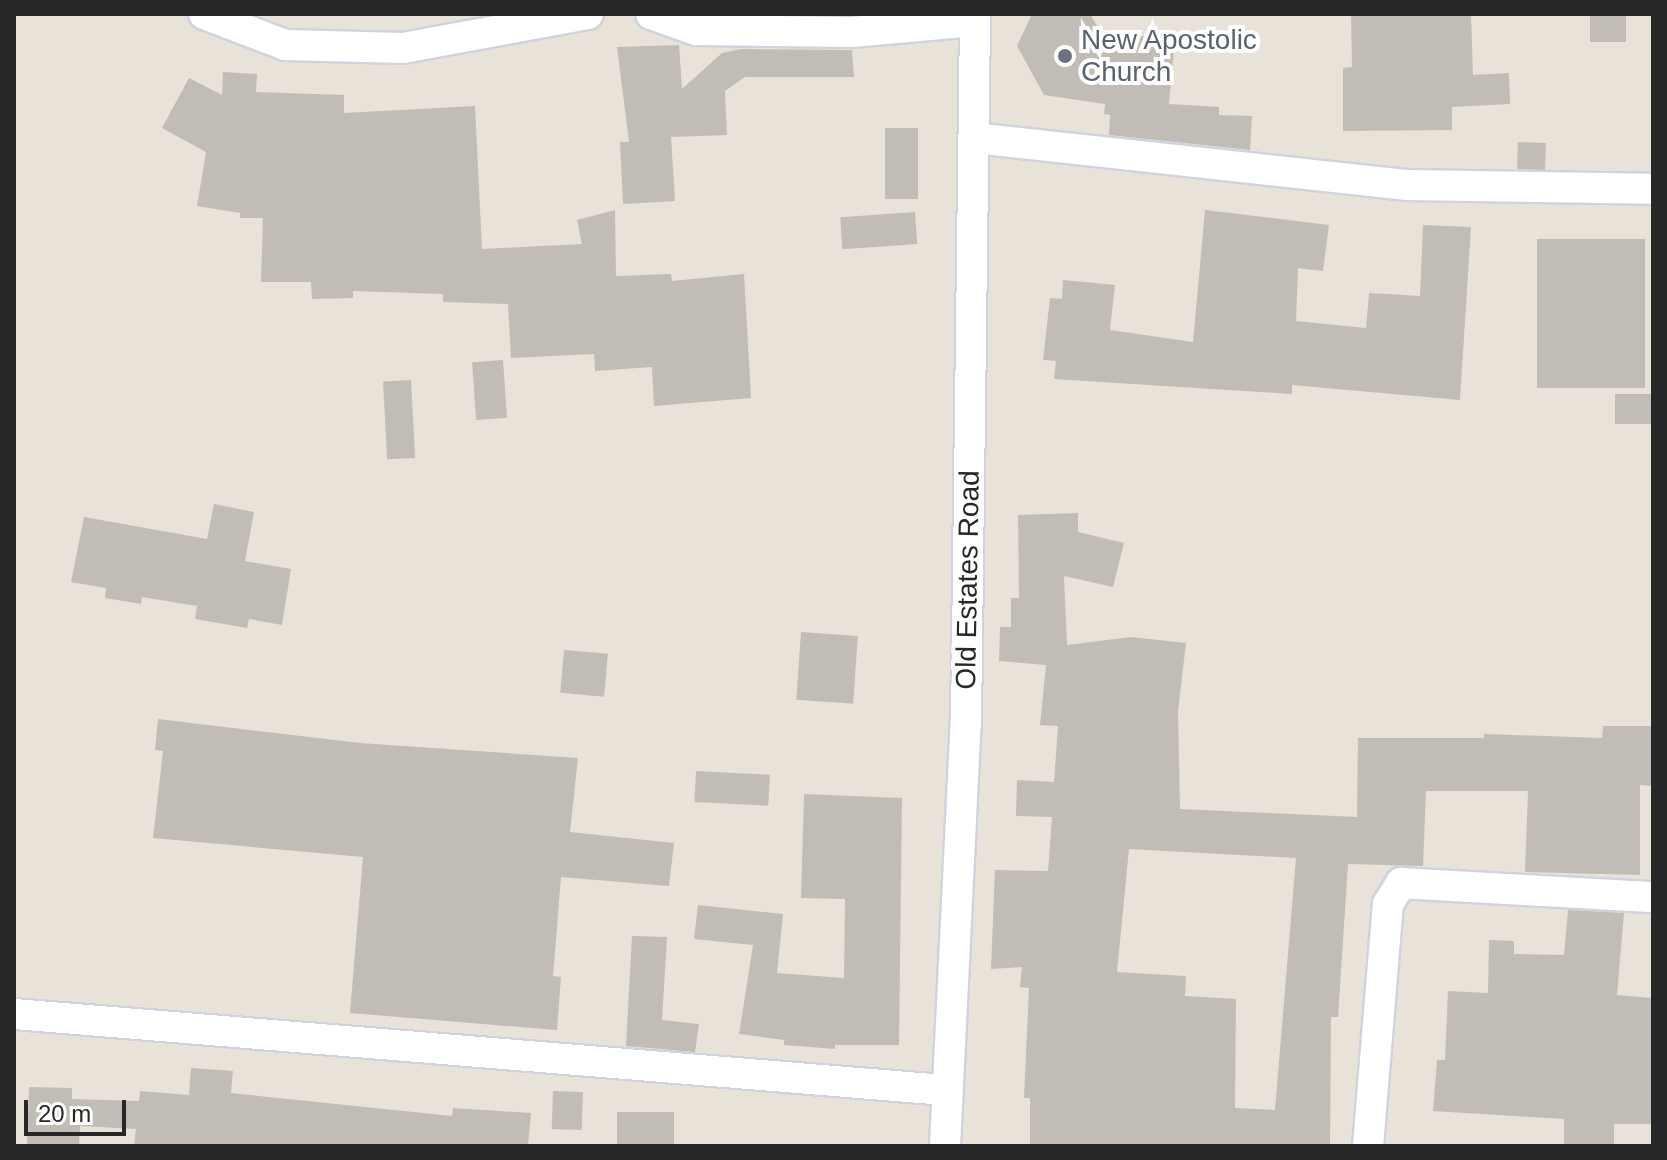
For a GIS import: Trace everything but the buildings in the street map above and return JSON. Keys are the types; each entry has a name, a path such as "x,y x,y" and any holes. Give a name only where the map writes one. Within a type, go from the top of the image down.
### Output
{"street":[{"path":"204,14 285,45 403,48 588,14"},
{"path":"651,14 694,22 852,32 975,17"},
{"name":"Old Estates Road","path":"945,1146 945,1090 966,724 975,17"},
{"path":"974,138 1406,185 1653,189"},
{"path":"1368,1146 1388,904 1401,883 1653,897"},
{"path":"14,1014 945,1090"}],"place":[{"name":"New Apostolic Church","path":"1065,56"}]}
